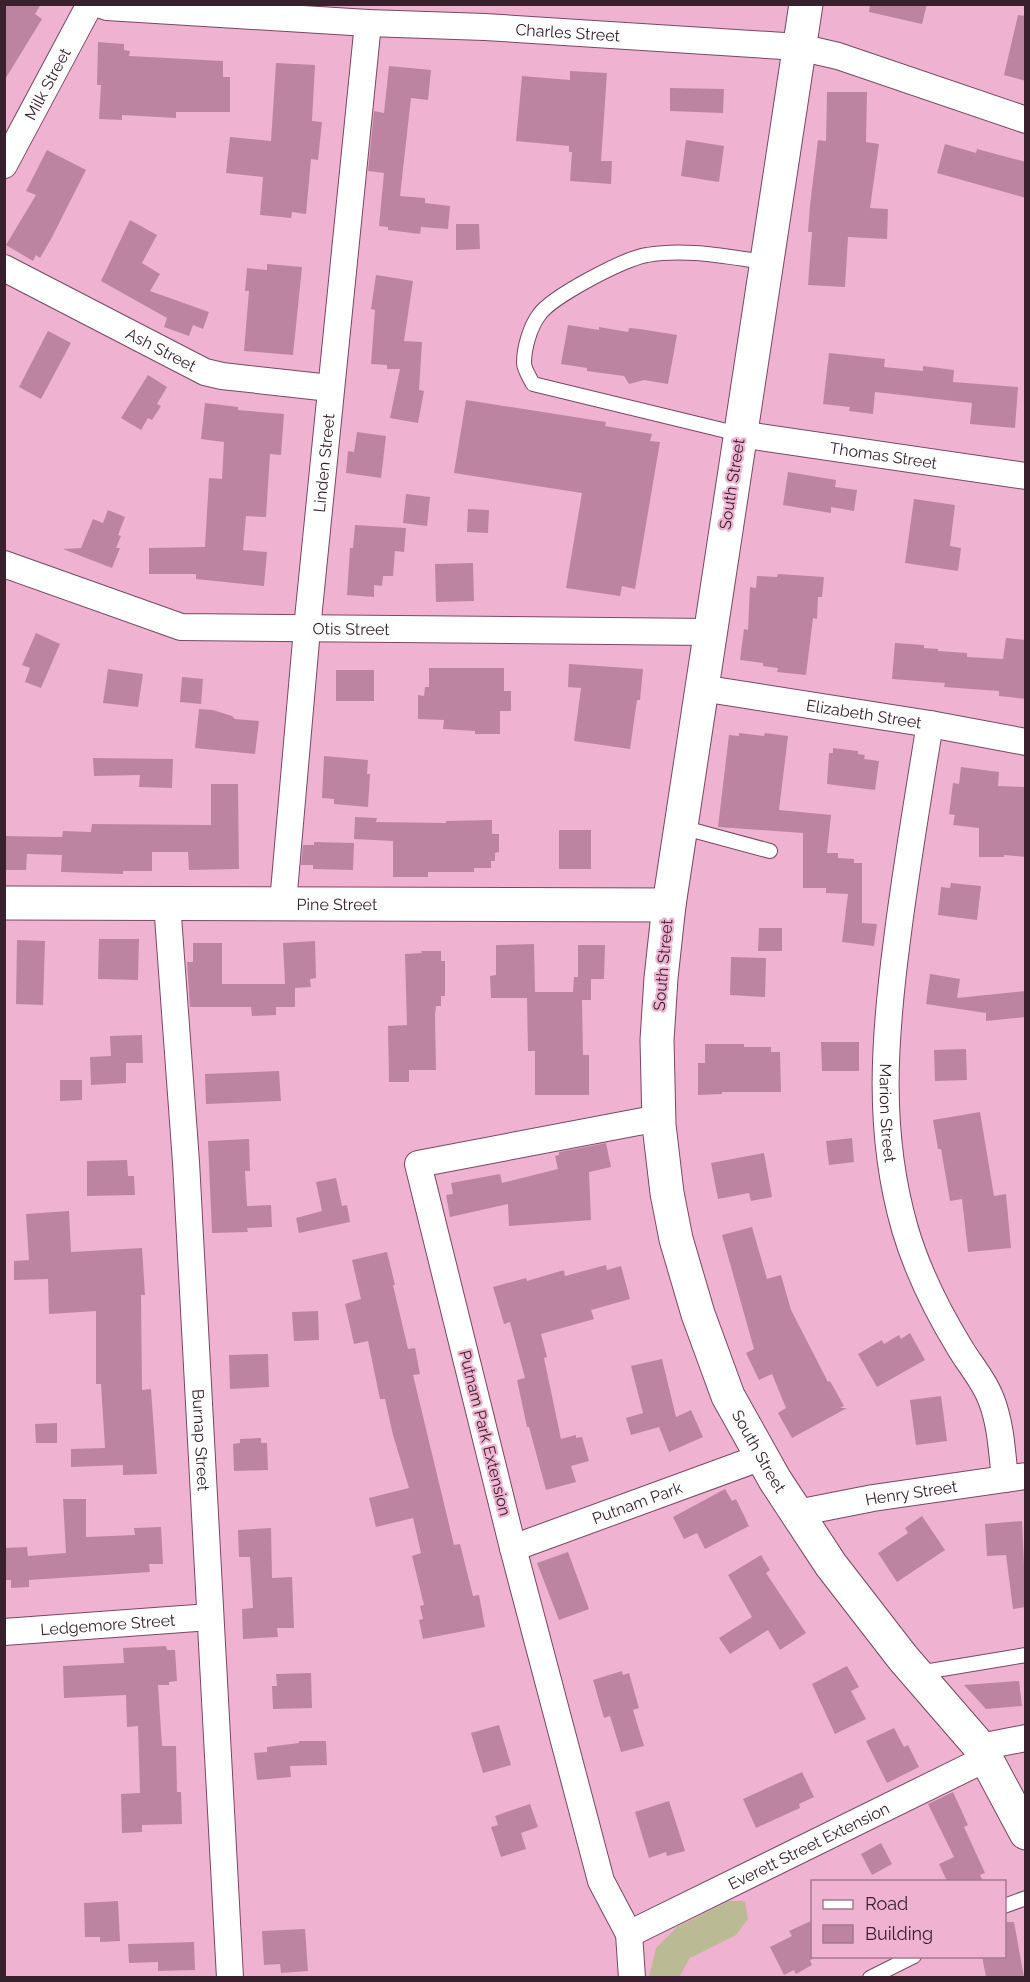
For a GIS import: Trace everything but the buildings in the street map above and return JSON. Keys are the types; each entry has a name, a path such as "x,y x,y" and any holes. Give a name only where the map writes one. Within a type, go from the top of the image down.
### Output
{"main road":[{"name":"South Street","path":"806,4 669,904 657,1040 659,1118 667,1193 676,1239 698,1314 729,1396 762,1457 831,1565 982,1753 1026,1833"},
{"name":"Pine Street","path":"4,903 669,904"}],"street":[{"name":"Milk Street","path":"4,165 90,4"},
{"name":"Charles Street","path":"98,4 107,7 368,23 485,27 799,47 838,56 1026,120"},
{"name":"Linden Street","path":"283,903 330,388 368,23"},
{"name":"Ash Street","path":"4,268 205,372 222,376 330,388"},
{"name":"Thomas Street","path":"739,434 1026,476"},
{"name":"Otis Street","path":"4,564 181,627 710,632"},
{"name":"Elizabeth Street","path":"701,688 930,724 1026,742"},
{"name":"Marion Street","path":"930,724 902,898 889,1000 885,1090 888,1151 895,1194 909,1241 934,1301 991,1399 1000,1435 1016,1477"},
{"name":"Burnap Street","path":"167,903 186,1162 230,1977"},
{"name":"Putnam Park Extension","path":"630,1934 601,1881 513,1548 418,1164 659,1118"},
{"name":"Putnam Park","path":"513,1548 762,1457"},
{"name":"Henry Street","path":"797,1513 873,1498 1016,1477"},
{"name":"Ledgemore Street","path":"4,1632 210,1617"},
{"name":"Everett Street Extension","path":"630,1934 982,1753 1026,1738"},
{"path":"630,1934 632,1977"}],"lane":[{"path":"739,434 533,384 524,364 528,338 540,313 559,298 603,272 645,255 682,252 766,262"},
{"path":"681,827 770,851"},
{"path":"916,1673 1026,1655"},
{"path":"1006,1906 1026,1898"},
{"path":"870,1977 910,1958"}],"green space":[{"path":"729,1901 745,1901 748,1919 736,1935 690,1958 679,1977 649,1977 656,1948 677,1927"}]}
